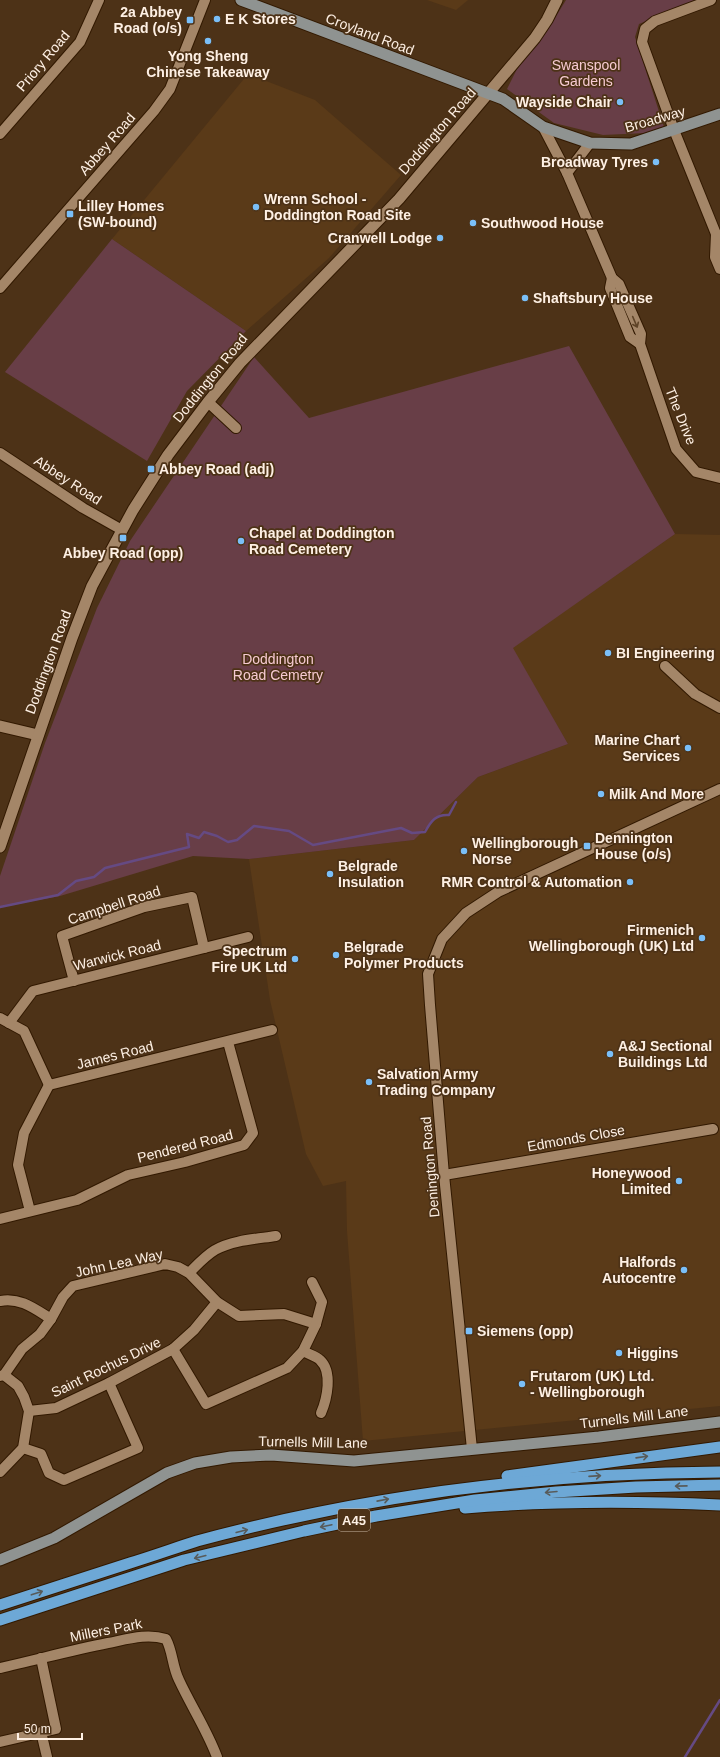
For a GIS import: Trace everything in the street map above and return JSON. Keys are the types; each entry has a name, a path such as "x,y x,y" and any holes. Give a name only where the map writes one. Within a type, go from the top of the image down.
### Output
{"highway":[{"name":"A45","path":"0,1605 196,1542 300,1516 506,1476 720,1447"},
{"name":"A45","path":"410,1495 570,1477 720,1472"},
{"name":"A45","path":"0,1620 184,1560 304,1531 376,1516 475,1500 556,1492 636,1487 720,1485"},
{"name":"A45","path":"376,1516 476,1507 598,1502 650,1502 720,1505"}],"main road":[{"name":"Croyland Road","path":"241,0 489,94"},
{"name":"Broadway","path":"489,94 508,102 543,127 590,143 631,144 720,114"},
{"name":"Turnells Mill Lane","path":"0,1560 54,1538 167,1473 195,1463 231,1457 271,1455 354,1461 599,1437 720,1422"}],"street":[{"name":"Priory Road","path":"0,134 80,42 99,0"},
{"name":"Abbey Road","path":"0,288 154,111 170,89 205,0"},
{"name":"Doddington Road","path":"0,847 72,638 92,586 122,530 168,455 240,363 399,199 468,116 489,94 535,38 547,20 557,0"},
{"path":"711,0 655,21 645,29 642,42 674,130 718,237 715,257 720,269"},
{"name":"The Drive","path":"543,127 567,173 612,278 620,284 641,334 640,344 676,450 696,472 720,478"},
{"path":"567,173 590,143"},
{"path":"208,402 236,428"},
{"name":"Abbey Road","path":"0,453 83,508 122,530"},
{"path":"666,666 695,694 720,708"},
{"path":"0,726 38,736"},
{"name":"Denington Road","path":"472,1449 444,1174 430,1017 428,974 442,939 466,913 498,892 720,789"},
{"name":"Campbell Road","path":"74,981 62,936 144,907 192,897 204,948"},
{"name":"Warwick Road","path":"5,1021 33,991 248,937"},
{"path":"5,1021 24,1031 49,1085 24,1133 18,1165 30,1211"},
{"name":"James Road","path":"49,1085 272,1030"},
{"name":"Pendered Road","path":"0,1219 77,1200 128,1175 185,1162 244,1145 253,1133 228,1042"},
{"name":"Edmonds Close","path":"444,1174 713,1129"},
{"path":"189,1273 204,1258 215,1250 236,1242 276,1236"},
{"name":"John Lea Way","path":"2,1376 22,1348 40,1334 51,1319 63,1297 73,1286 165,1264 178,1267 189,1273 217,1302 239,1316 284,1314 316,1324"},
{"path":"312,1282 322,1302 316,1324 304,1351 321,1360 328,1375 326,1401 321,1413"},
{"path":"0,1301 6,1300 21,1302 51,1319"},
{"name":"Saint Rochus Drive","path":"29,1411 56,1408 109,1383 173,1349 194,1330 217,1302"},
{"name":"Saint Rochus Drive","path":"173,1349 206,1404 287,1368 304,1351"},
{"path":"0,1472 23,1448 29,1411 18,1386 2,1376"},
{"path":"23,1448 41,1454 49,1472 64,1480 138,1448 109,1383"},
{"name":"Millers Park","path":"0,1668 142,1637 156,1636 166,1639 170,1646 178,1679 212,1744 217,1757"},
{"path":"0,1742 56,1729 42,1658"},
{"path":"41,1732 47,1757"}],"shaded area":[{"path":"427,0 468,0 456,10"},
{"name":"Wrenn School - Doddington Road Site","path":"248,74 315,100 401,175 329,258 246,331 112,239"},
{"path":"675,534 720,535 720,1406 363,1441 347,1231 346,1181 323,1186 306,1154 270,1000 249,859 414,840 478,777 568,744 512,648"}],"green space":[{"name":"Swanspool Gardens","path":"566,0 697,0 639,24 635,37 664,127 645,133 603,135 554,123 507,89 517,69 547,31"},
{"path":"112,239 246,331 187,391 147,461 5,372"},
{"name":"Doddington Road Cemetry","path":"569,346 675,534 513,648 568,744 478,777 414,840 249,859 193,856 60,896 0,907 0,876 45,743 97,608 130,541 254,357 309,418"}],"waterway":[{"path":"0,907 58,895 76,881 94,877 105,868 189,847 187,834 199,838 204,832 217,836 228,842 237,840 254,826 289,831 313,845 401,828 412,833 425,832 434,819 444,815 449,815 456,802"},
{"path":"685,1757 720,1700"}],"place":[{"name":"E K Stores","path":"217,19"},
{"name":"2a Abbey Road (o/s)","path":"190,20"},
{"name":"Yong Sheng Chinese Takeaway","path":"208,41"},
{"name":"Wayside Chair","path":"620,102"},
{"name":"Broadway Tyres","path":"656,162"},
{"name":"Wrenn School - Doddington Road Site","path":"256,207"},
{"name":"Lilley Homes (SW-bound)","path":"70,214"},
{"name":"Southwood House","path":"473,223"},
{"name":"Cranwell Lodge","path":"440,238"},
{"name":"Shaftsbury House","path":"525,298"},
{"name":"Abbey Road (adj)","path":"151,469"},
{"name":"Abbey Road (opp)","path":"123,538"},
{"name":"Chapel at Doddington Road Cemetery","path":"241,541"},
{"name":"BI Engineering","path":"608,653"},
{"name":"Marine Chart Services","path":"688,748"},
{"name":"Milk And More","path":"601,794"},
{"name":"Dennington House (o/s)","path":"587,846"},
{"name":"Wellingborough Norse","path":"464,851"},
{"name":"Belgrade Insulation","path":"330,874"},
{"name":"RMR Control & Automation","path":"630,882"},
{"name":"Firmenich Wellingborough (UK) Ltd","path":"702,938"},
{"name":"Belgrade Polymer Products","path":"336,955"},
{"name":"Spectrum Fire UK Ltd","path":"295,959"},
{"name":"A&J Sectional Buildings Ltd","path":"610,1054"},
{"name":"Salvation Army Trading Company","path":"369,1082"},
{"name":"Honeywood Limited","path":"679,1181"},
{"name":"Halfords Autocentre","path":"684,1270"},
{"name":"Siemens (opp)","path":"469,1331"},
{"name":"Higgins","path":"619,1353"},
{"name":"Frutarom (UK) Ltd. - Wellingborough","path":"522,1384"}]}
